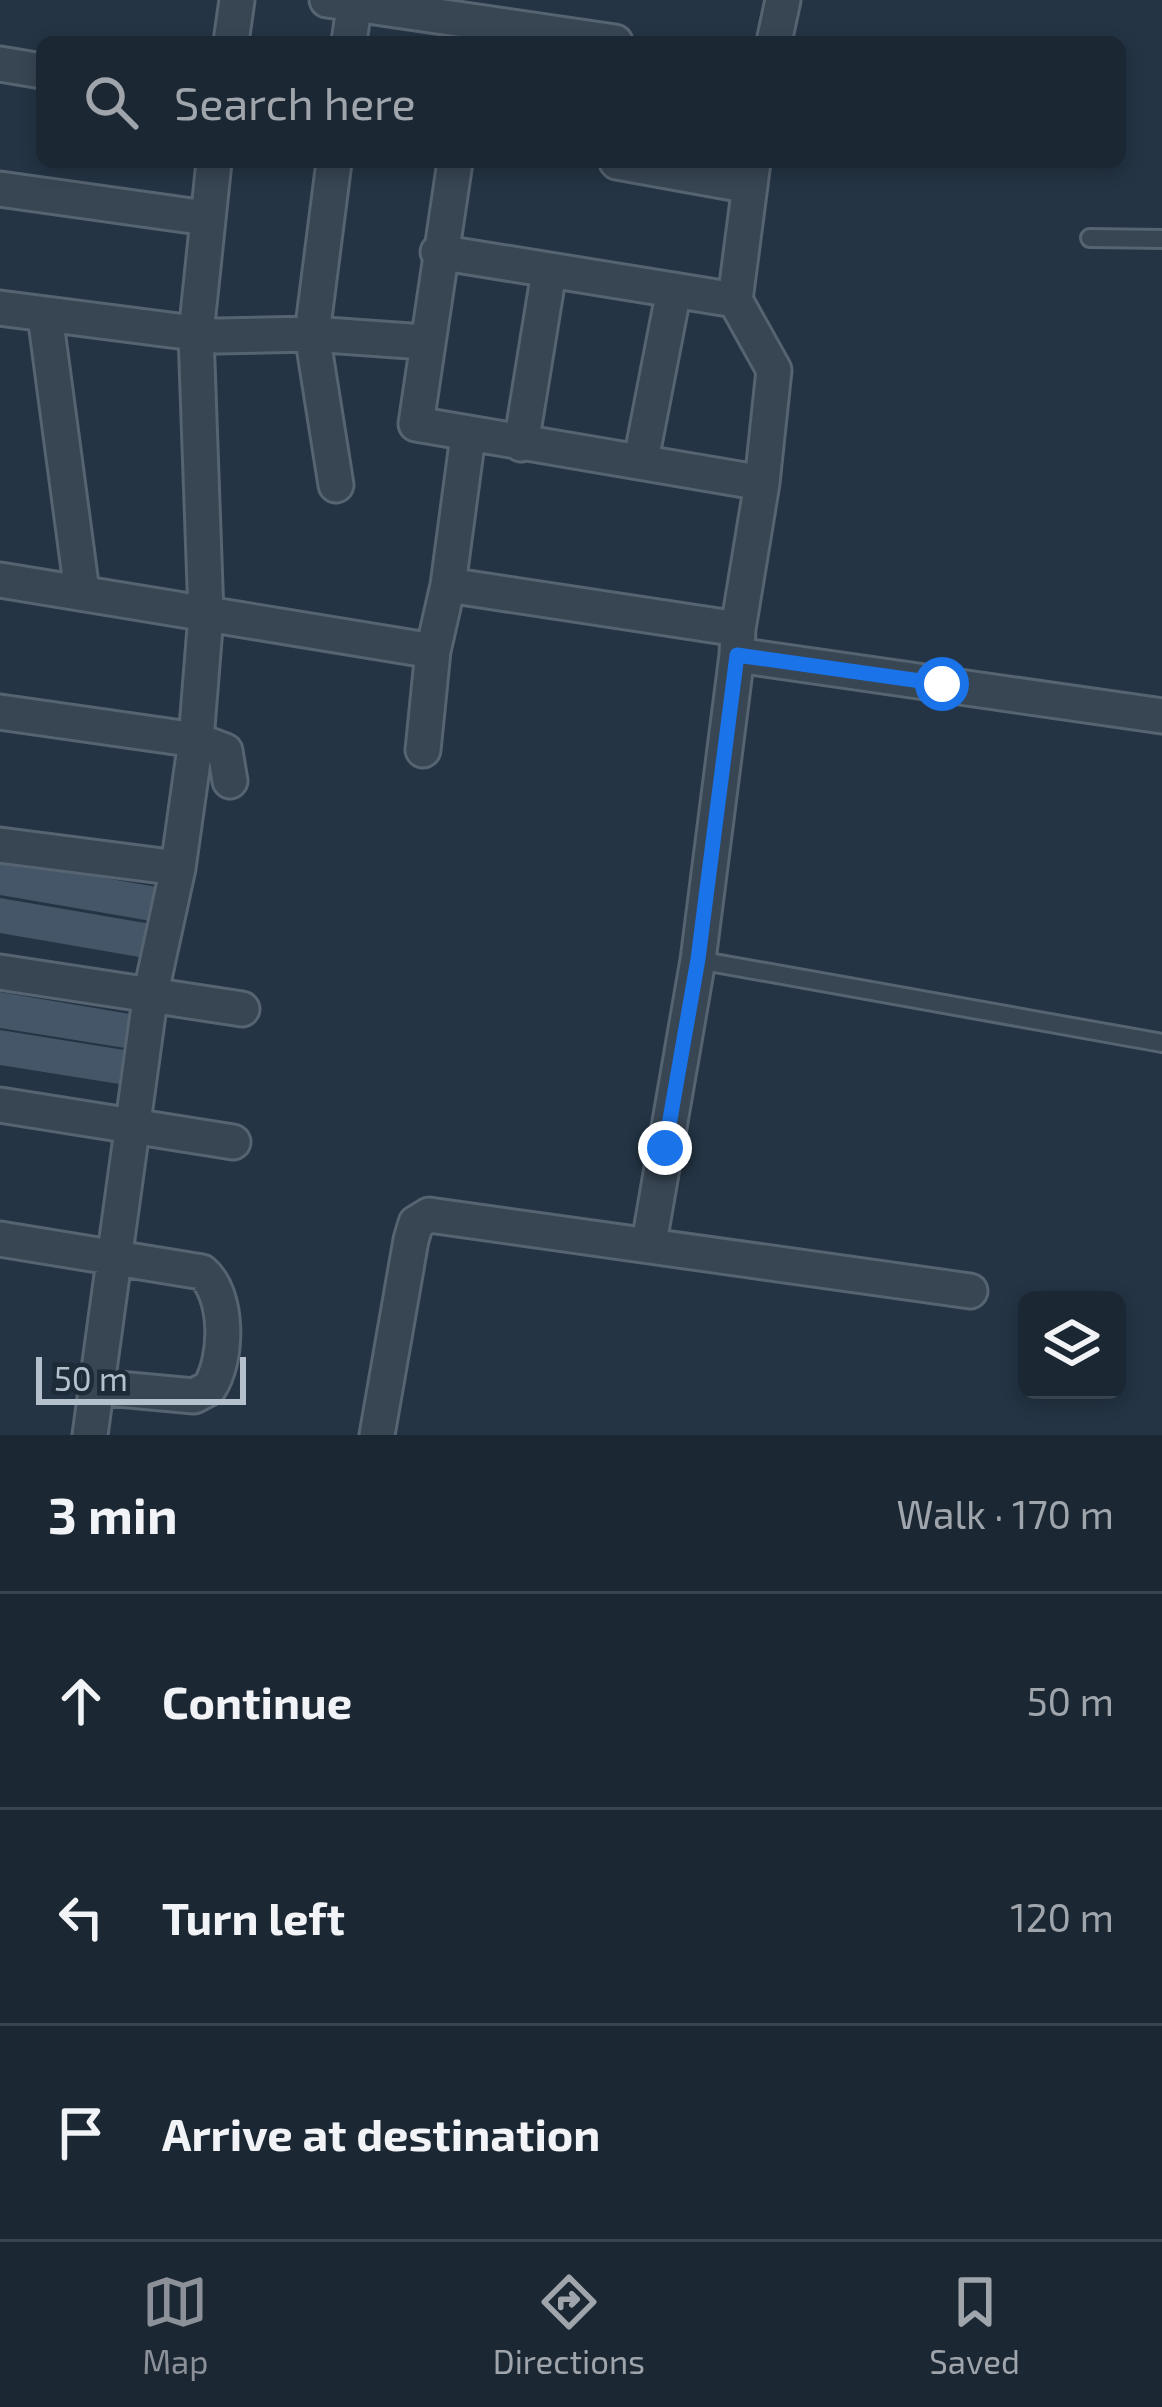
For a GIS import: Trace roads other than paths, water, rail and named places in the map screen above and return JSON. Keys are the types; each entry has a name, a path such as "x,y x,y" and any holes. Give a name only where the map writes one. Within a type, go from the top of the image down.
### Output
{"street":[{"path":"232,36 237,0"},
{"path":"775,36 783,0"},
{"path":"349,36 345,1 575,36"},
{"path":"0,64 36,70"},
{"path":"90,1435 151,992 178,868 196,740 206,615 196,334 213,168"},
{"path":"333,168 312,334 336,484"},
{"path":"453,168 414,422 468,436 641,460 762,483"},
{"path":"649,1243 698,959 774,370 735,300 752,174 684,168"},
{"path":"0,189 206,218"},
{"path":"438,253 735,300"},
{"path":"521,444 549,272"},
{"path":"641,460 674,290"},
{"path":"0,308 196,334 312,334 424,342"},
{"path":"45,315 82,592"},
{"path":"423,750 433,651 448,585 468,436"},
{"path":"0,580 433,651"},
{"path":"448,585 738,642 1162,716"},
{"path":"0,712 196,740 225,751 230,781"},
{"path":"0,844 178,868"},
{"path":"0,972 242,1009"},
{"path":"0,1105 232,1142"},
{"path":"377,1435 416,1223 429,1215 970,1291"},
{"path":"0,1240 115,1254 202,1272 211,1279 220,1308 220,1368 209,1388 194,1396 97,1387"}],"lane":[{"path":"1090,238 1162,239"},
{"path":"698,959 1162,1043"}]}
